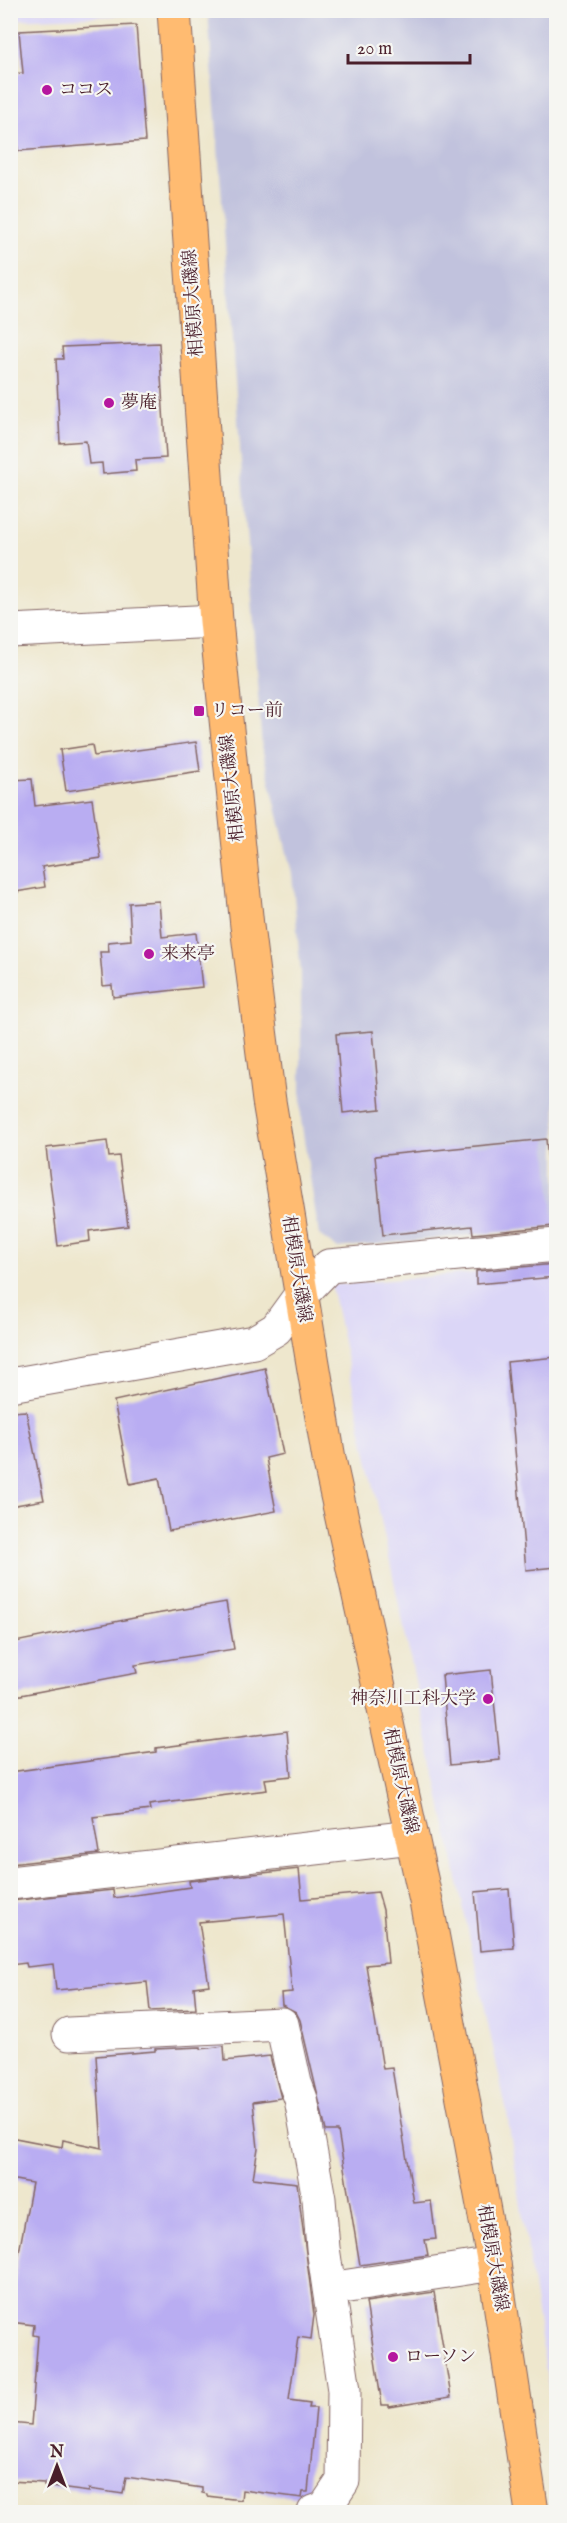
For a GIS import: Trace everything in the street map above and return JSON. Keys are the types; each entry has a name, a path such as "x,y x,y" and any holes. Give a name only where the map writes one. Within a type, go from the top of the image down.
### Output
{"main road":[{"name":"相模原大磯線","path":"174,10 216,621 247,926 269,1101 329,1460 426,1901 494,2264 532,2512"}],"street":[{"path":"10,631 216,621"},
{"path":"10,1385 254,1342 276,1329 300,1296 329,1266 556,1245"},
{"path":"10,1883 412,1837"},
{"path":"69,2034 282,2024 295,2083 301,2099 315,2177 344,2390 343,2481 325,2508 314,2512"},
{"path":"329,2289 494,2264"}],"shaded area":[{"path":"138,10 138,15 11,20 11,11"},
{"path":"208,11 556,11 556,1227 337,1248 319,1235 301,1120 301,973 292,874 262,748"},
{"name":"神奈川工科大学","path":"556,1266 556,2438 507,2113 331,1285"}],"building":[{"path":"136,25 145,141 18,151 15,120 10,120 10,74 23,73 19,31"},
{"path":"159,343 166,458 135,460 136,471 103,474 102,463 89,464 86,441 60,443 56,359 63,359 62,347"},
{"path":"196,742 200,771 66,791 60,750 92,745 94,756"},
{"path":"32,779 35,806 92,799 101,858 42,867 45,887 10,893 10,780"},
{"path":"159,901 162,937 196,933 202,987 113,997 112,985 103,986 100,952 109,952 108,942 131,940 129,903"},
{"path":"373,1031 380,1109 343,1113 336,1034"},
{"path":"546,1139 554,1226 473,1234 472,1226 383,1235 375,1156"},
{"path":"107,1141 109,1157 119,1156 128,1226 89,1231 90,1241 58,1246 46,1148"},
{"path":"556,1264 556,1277 476,1284 476,1271"},
{"path":"556,1357 556,1567 526,1570 507,1362"},
{"path":"265,1368 283,1454 266,1458 276,1511 169,1531 159,1478 130,1484 114,1401"},
{"path":"26,1411 44,1500 10,1506 10,1412"},
{"path":"226,1602 234,1649 135,1665 137,1673 10,1697 10,1643"},
{"path":"491,1670 500,1760 450,1765 442,1675"},
{"path":"287,1731 291,1776 265,1779 267,1790 149,1805 150,1810 93,1817 99,1854 10,1864 10,1772 156,1752 156,1748"},
{"path":"299,1869 302,1899 378,1892 383,1910 388,1963 366,1965 383,2069 392,2068 414,2203 431,2201 436,2239 425,2240 428,2255 360,2265 338,2131 326,2131 300,2020 296,2012 282,2005 281,1993 292,1992 284,1914 199,1922 209,1985 194,1987 196,2009 150,2011 147,1982 56,1990 53,1964 27,1967 26,1963 10,1965 10,1901 113,1890 114,1898 190,1887 189,1881"},
{"path":"509,1889 514,1948 480,1951 475,1892"},
{"path":"224,2046 225,2061 270,2056 281,2098 253,2102 258,2148 253,2178 297,2183 314,2315 311,2339 298,2337 289,2400 310,2403 309,2408 316,2408 308,2492 303,2492 302,2498 242,2490 241,2500 207,2496 202,2493 202,2488 126,2477 123,2494 44,2486 44,2483 10,2481 10,2423 31,2425 38,2336 33,2335 34,2325 10,2322 17,2263 32,2183 10,2179 10,2137 62,2147 63,2140 102,2148 96,2056 155,2051 155,2049 201,2047 201,2049"},
{"path":"434,2292 451,2397 389,2407 389,2405 382,2405 366,2302"}],"place":[{"name":"ココス","path":"47,90"},
{"name":"夢庵","path":"109,403"},
{"name":"リコー前","path":"199,711"},
{"name":"来来亭","path":"149,954"},
{"name":"神奈川工科大学","path":"488,1699"},
{"name":"ローソン","path":"393,2357"}]}
